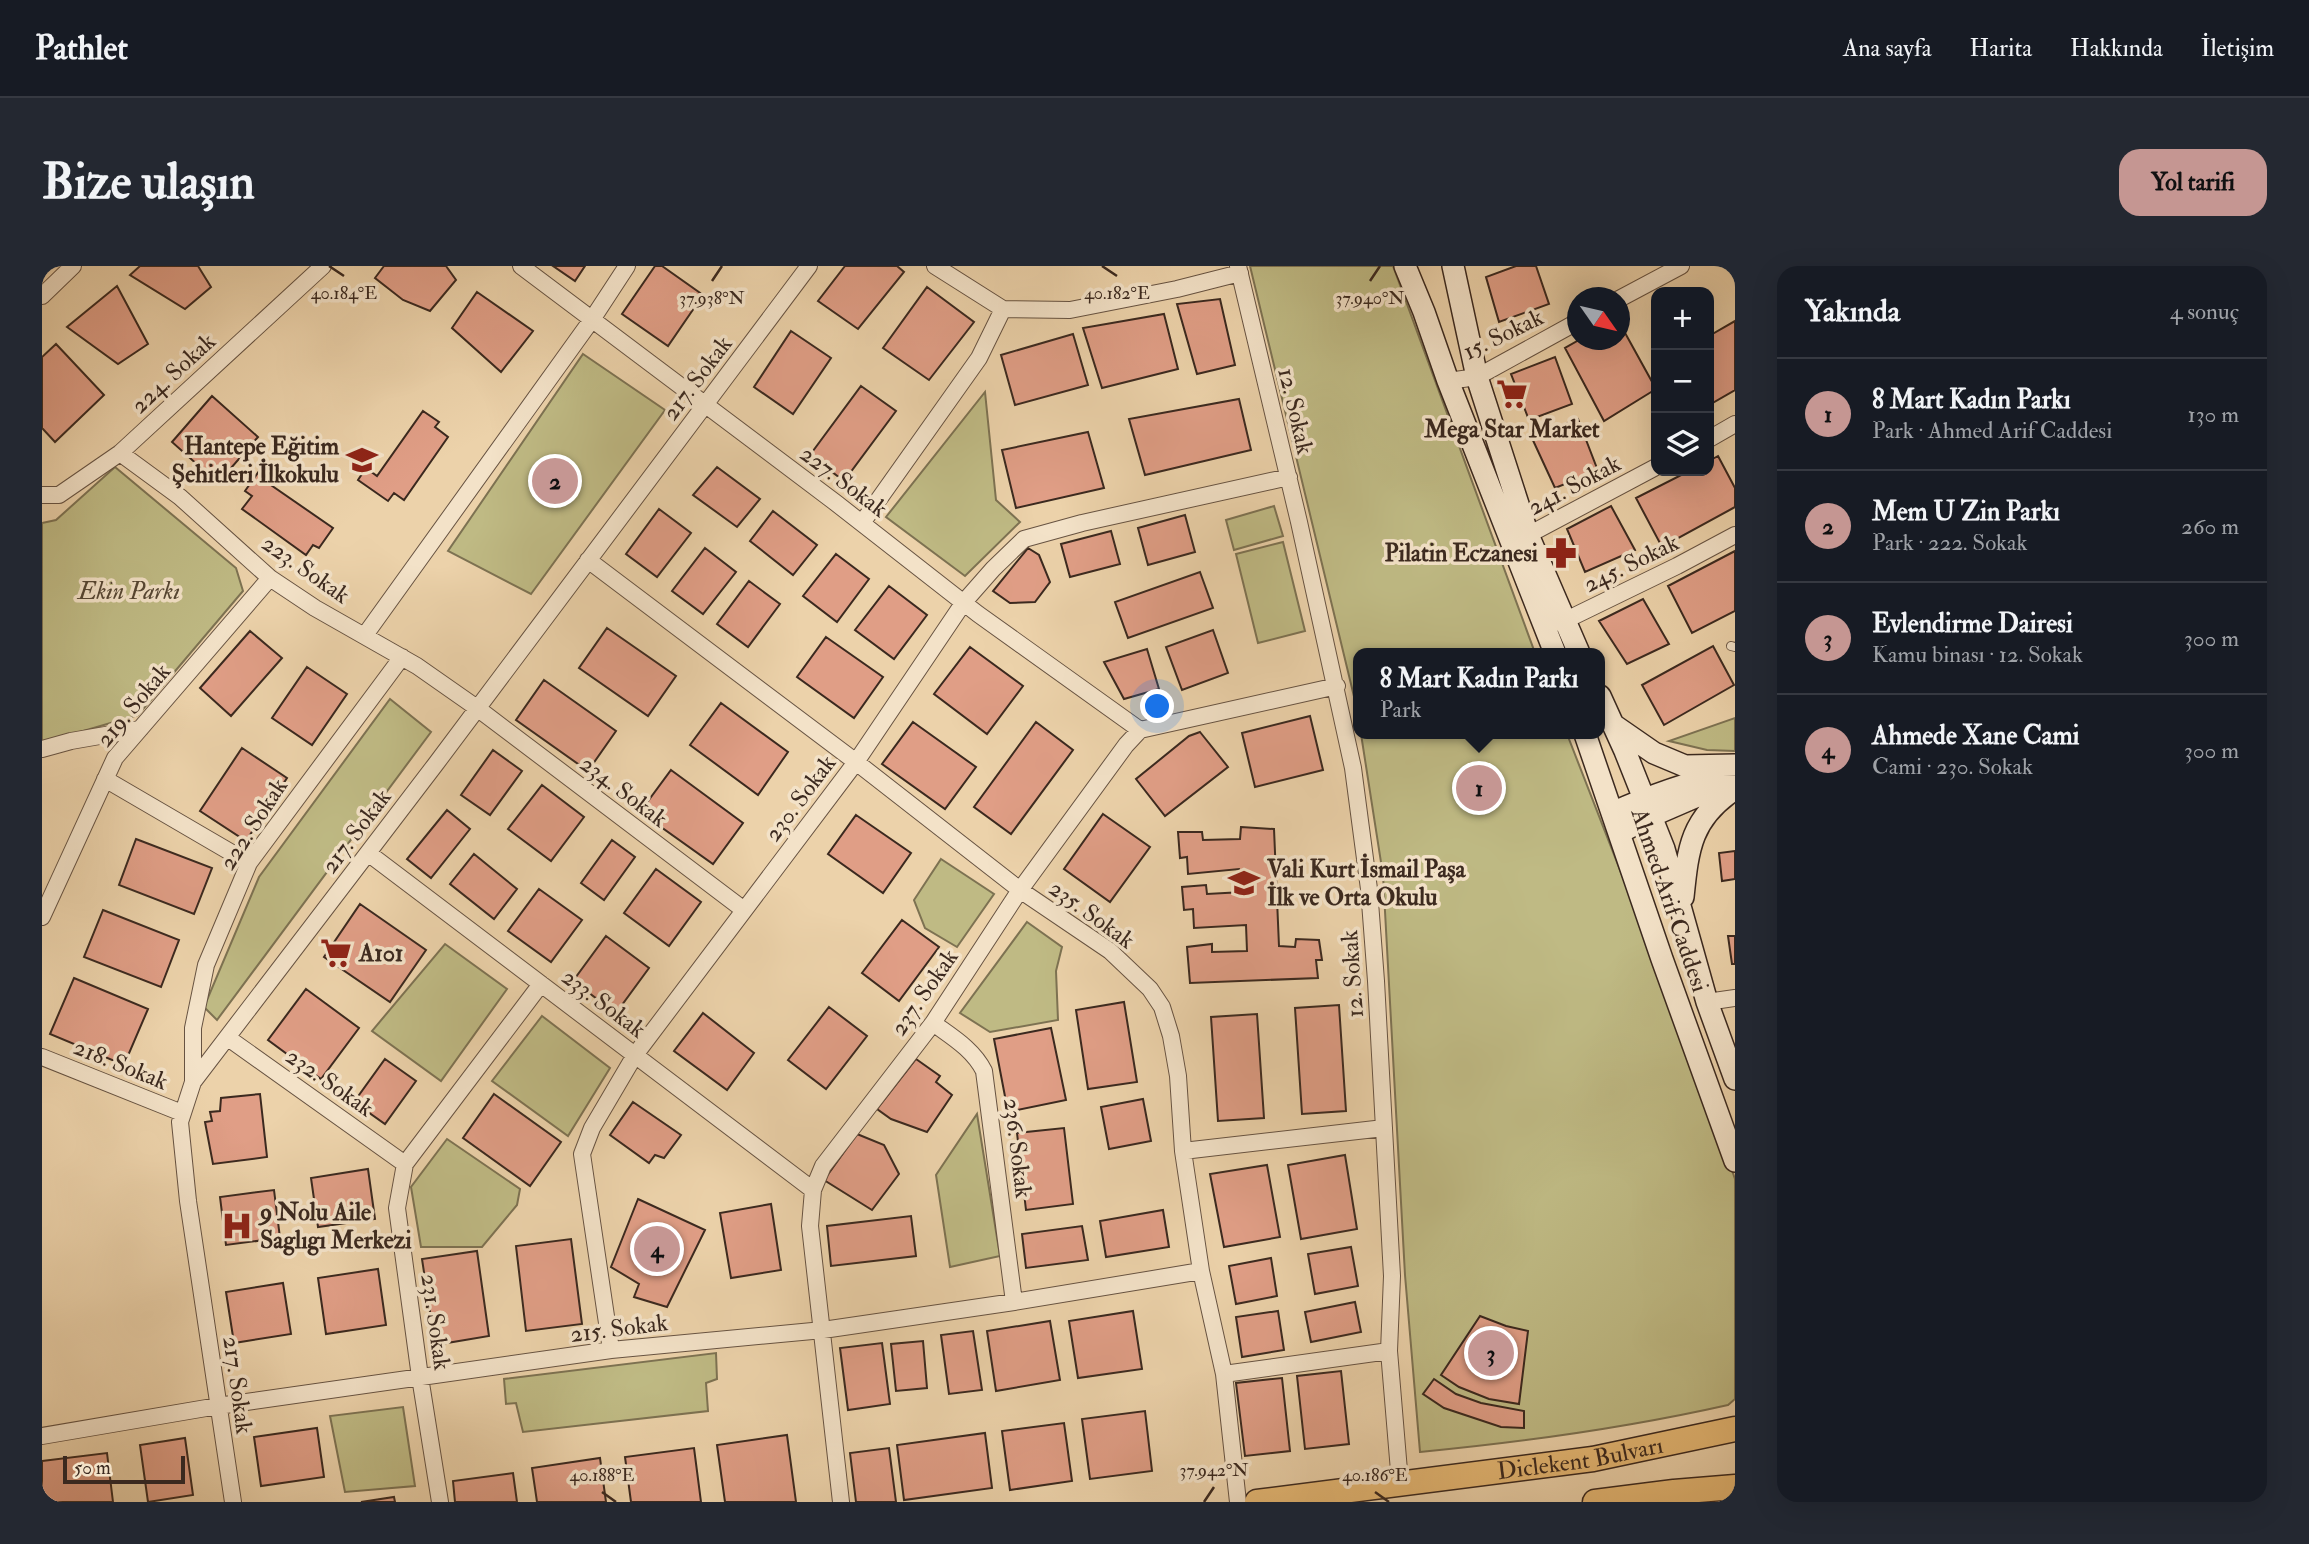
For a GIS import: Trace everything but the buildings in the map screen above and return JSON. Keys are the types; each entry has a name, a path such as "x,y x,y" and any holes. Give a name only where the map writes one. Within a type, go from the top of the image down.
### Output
{"main road":[{"path":"1405,266 1448,381 1519,538 1554,624 1575,648"},
{"path":"1453,266 1477,377 1519,538"},
{"path":"1554,624 1555,648"},
{"name":"Ahmed Arif Caddesi","path":"1605,706 1664,849 1707,1002 1735,1079"},
{"path":"1614,726 1654,753 1685,766 1735,765"},
{"name":"Ahmed Arif Caddesi","path":"1587,739 1735,1161"},
{"path":"1616,823 1689,783 1735,772"},
{"path":"1648,807 1735,780"},
{"path":"1681,909 1692,840 1717,801 1735,789"},
{"name":"Diclekent Bulvarı","path":"1257,1502 1593,1459 1734,1428"},
{"name":"Diclekent Bulvarı","path":"1595,1502 1678,1496 1735,1488"}],"street":[{"path":"42,296 74,266"},
{"name":"224. Sokak","path":"42,495 59,495 120,453 323,266"},
{"name":"227. Sokak","path":"522,266 964,602 1140,730"},
{"path":"365,635 593,318 627,266"},
{"name":"217. Sokak","path":"233,1502 188,1201 180,1122 193,1082 809,266"},
{"path":"935,266 1003,309 1070,310 1177,289 1239,269"},
{"path":"1630,293 1681,266"},
{"name":"12. Sokak","path":"1239,269 1337,686 1353,768 1369,890 1392,1276 1389,1351 1400,1483"},
{"path":"862,523 979,358 1003,309"},
{"name":"15. Sokak","path":"1448,381 1477,377 1567,328"},
{"path":"1714,436 1735,424"},
{"name":"223. Sokak","path":"120,453 180,497 270,578 315,608 402,657 477,708"},
{"name":"241. Sokak","path":"1519,538 1651,470"},
{"name":"230. Sokak","path":"611,1350 582,1154 592,1128 635,1055 856,762 964,602 1024,539 1082,523 1289,477"},
{"name":"245. Sokak","path":"1554,624 1735,535"},
{"name":"235. Sokak","path":"588,560 856,762 1020,890 1110,951 1150,989 1163,1007 1178,1076 1183,1152 1201,1270 1224,1374 1238,1502"},
{"name":"219. Sokak","path":"42,917 115,758 270,578"},
{"name":"222. Sokak","path":"193,1082 193,1028 205,965 249,863 402,657"},
{"path":"1140,730 1337,686"},
{"name":"234. Sokak","path":"477,708 744,910"},
{"path":"42,749 140,729"},
{"name":"237. Sokak","path":"841,1502 823,1330 813,1266 810,1226 813,1190 823,1166 933,1023 1020,890 1126,745 1140,730"},
{"path":"105,779 249,863"},
{"name":"233. Sokak","path":"368,853 813,1190"},
{"name":"231. Sokak","path":"440,1502 397,1208 405,1164 541,984"},
{"path":"1707,1002 1735,998"},
{"name":"236. Sokak","path":"933,1023 967,1047 978,1058 985,1071 1014,1302"},
{"name":"232. Sokak","path":"228,1038 405,1164"},
{"name":"218. Sokak","path":"42,1057 182,1113"},
{"path":"1183,1152 1384,1128"},
{"name":"215. Sokak","path":"42,1436 219,1406 611,1350 823,1330 1014,1302 1201,1270"},
{"path":"1224,1374 1389,1351"}],"green space":[{"path":"1250,266 1393,266 1533,648 1353,648 1353,692"},
{"path":"583,354 665,410 531,594 448,551"},
{"path":"985,392 996,500 1020,522 965,576 886,517"},
{"name":"Ekin Parkı","path":"115,467 236,568 243,591 138,715 42,743 42,523 56,520"},
{"path":"1274,506 1283,536 1234,550 1226,520"},
{"path":"1283,542 1305,631 1258,643 1236,554"},
{"path":"390,699 431,732 217,1020 204,1007 259,877"},
{"path":"1735,718 1735,751 1707,750 1669,741"},
{"path":"1362,739 1569,739 1696,1065 1735,1179 1735,1399 1728,1405 1575,1433 1420,1452 1405,1275 1383,875"},
{"path":"941,859 994,894 957,947 925,928 914,900"},
{"path":"1027,922 1062,947 1056,971 1058,1020 990,1032 960,1013"},
{"path":"445,944 507,989 441,1081 372,1031"},
{"path":"542,1016 610,1068 568,1136 492,1081"},
{"path":"977,1114 1000,1256 950,1267 936,1175"},
{"path":"447,1139 520,1189 517,1205 482,1247 421,1247 411,1187"},
{"path":"716,1353 717,1379 706,1383 708,1411 523,1432 516,1403 506,1404 504,1379"},
{"path":"403,1407 415,1486 345,1492 330,1416"}],"place":[{"name":"Mega Star Market","path":"1512,394"},
{"name":"Hantepe Eğitim Şehitleri İlkokulu","path":"362,460"},
{"name":"Mem U Zin Parkı","path":"555,481"},
{"name":"Pilatin Eczanesi","path":"1561,553"},
{"name":"8 Mart Kadın Parkı","path":"1479,788"},
{"name":"Vali Kurt İsmail Paşa İlk ve Orta Okulu","path":"1244,883"},
{"name":"A101","path":"336,953"},
{"name":"9 Nolu Aile Saglıgı Merkezi","path":"237,1226"},
{"name":"Ahmede Xane Cami","path":"657,1249"},
{"name":"Evlendirme Dairesi","path":"1491,1353"}]}
